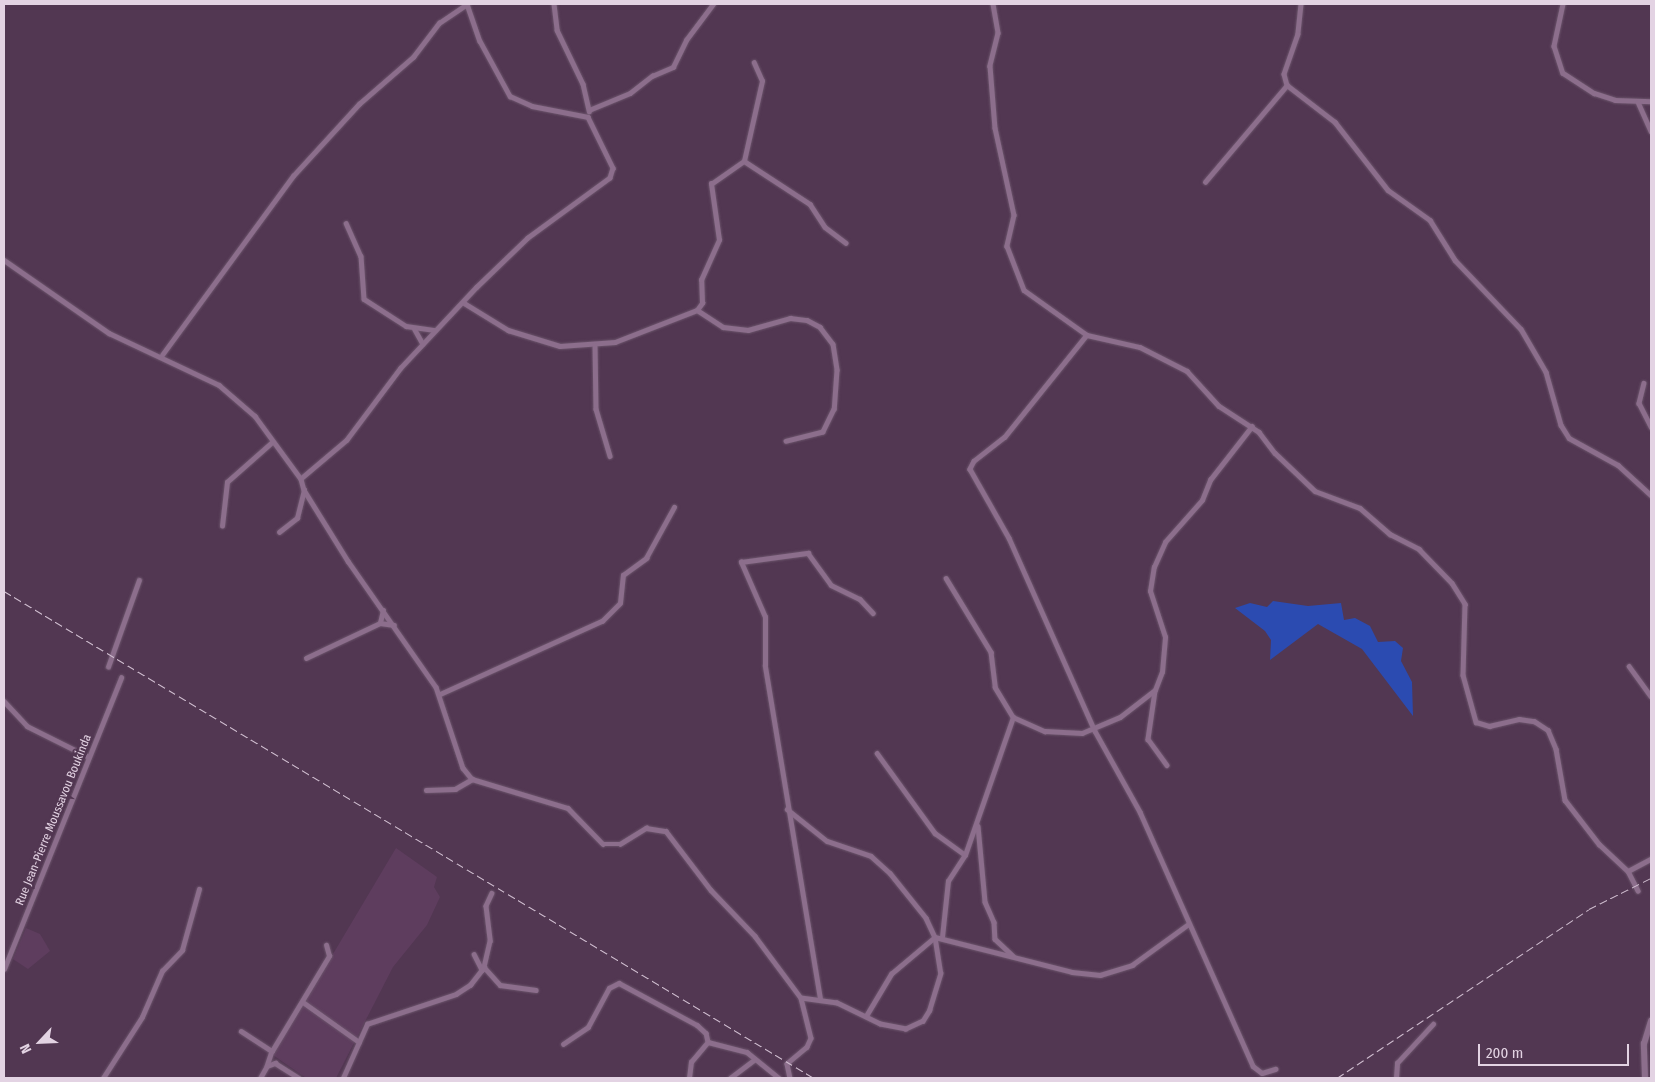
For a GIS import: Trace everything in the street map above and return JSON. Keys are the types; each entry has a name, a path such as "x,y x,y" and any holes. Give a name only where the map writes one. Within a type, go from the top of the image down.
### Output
{"street":[{"path":"162,355 293,176 359,104 413,57 453,11 467,4 480,41 510,96 532,106 588,117"},
{"path":"301,478 347,440 422,344 528,238 610,178 613,168 588,117 589,110 583,84 557,30 554,4"},
{"path":"589,110 630,93 652,76 673,67 686,40 713,4"},
{"path":"993,4 998,34 990,66 999,149 1013,205 1007,246 1024,290 1087,335 1140,347 1179,366 1219,406 1252,426 1315,491 1372,516 1390,534 1419,549 1452,582 1466,610 1463,675 1476,722 1489,726 1519,719 1534,721 1548,730 1556,749 1565,800 1599,844 1628,871 1638,891"},
{"path":"1301,4 1298,34 1284,74 1287,85 1342,129 1364,164 1388,190 1430,220 1456,260 1521,329 1544,366 1561,425 1569,438 1618,465 1651,495"},
{"path":"1563,4 1554,46 1563,72 1594,93 1622,102 1651,101"},
{"path":"464,303 508,330 560,346 595,346 633,336 697,310 702,303 701,280 719,240 711,184 744,161 762,81 754,63"},
{"path":"1205,182 1287,85"},
{"path":"1638,102 1651,131"},
{"path":"744,161 810,204 825,227 846,243"},
{"path":"346,223 361,256 364,298 398,322 414,328 435,330"},
{"path":"4,260 78,314 109,333 162,355 230,393 255,416 272,442 301,478 304,490 440,694 463,768 472,779 568,808 603,844 620,844 646,828 666,831 711,890 755,936 801,998 811,1038 806,1047 787,1064 790,1078"},
{"path":"697,310 723,327 748,330 790,318 808,320 828,337 837,370 829,424 823,432 786,441"},
{"path":"414,328 422,344"},
{"path":"1087,335 1005,437 974,461 970,469 1009,538 1095,730 1140,812 1187,925 1256,1072 1275,1069"},
{"path":"595,346 596,408 610,456"},
{"path":"1644,383 1639,403 1651,428"},
{"path":"1166,765 1148,739 1155,690 1162,672 1165,637 1150,591 1154,567 1165,542 1202,500 1210,480 1252,426"},
{"path":"222,526 227,482 272,442"},
{"path":"279,532 297,518 304,490"},
{"path":"440,694 602,621 620,603 623,575 646,558 674,507"},
{"path":"820,999 786,808 765,665 765,617 752,579 741,562 808,553 831,585 860,599 873,613"},
{"path":"946,578 991,652 995,686 1014,717 1045,731 1095,730 1147,699 1155,690"},
{"path":"108,667 139,580"},
{"path":"380,623 383,610"},
{"path":"306,658 380,623 394,625"},
{"path":"1629,666 1651,696"},
{"name":"Rue Jean-Pierre Moussavou Boukinda","path":"4,969 121,678"},
{"path":"4,700 26,726 89,757"},
{"path":"942,936 948,881 965,855 1014,717"},
{"path":"877,753 935,833 965,855"},
{"path":"426,790 455,789 472,779"},
{"path":"786,808 827,841 871,856 881,864 921,912 935,937 940,985 923,1021 906,1029 894,1029 866,1016 820,999 801,998"},
{"path":"977,824 985,902 994,922 995,939 1013,956"},
{"path":"1628,871 1651,859"},
{"path":"103,1078 142,1017 162,970 182,950 199,890"},
{"path":"343,1078 370,1022 441,1002 470,985 483,968 490,941 486,906 492,893"},
{"path":"866,1016 891,974 935,937 942,936 1072,972 1100,975 1132,964 1187,925"},
{"path":"260,1078 267,1066 271,1053 304,1002 329,956 326,945"},
{"path":"474,954 483,968 500,984 536,990"},
{"path":"562,1044 588,1027 609,988 620,983 697,1025 706,1032 708,1042"},
{"path":"304,1002 359,1042"},
{"path":"1645,1078 1644,1044 1651,1021"},
{"path":"1396,1078 1397,1063 1433,1024"},
{"path":"241,1031 271,1053 275,1063 299,1078"},
{"path":"708,1042 747,1052 779,1078"},
{"path":"689,1078 691,1062 708,1042"},
{"path":"730,1078 755,1059"},
{"path":"267,1066 275,1063"}],"shaded area":[{"path":"396,848 437,877 434,887 440,897 427,925 393,967 336,1078 306,1078 273,1055"},
{"path":"26,928 40,934 50,951 28,969 13,959"}],"water":[{"path":"1273,601 1308,606 1341,603 1344,620 1355,618 1370,626 1378,642 1395,641 1403,648 1401,661 1412,682 1413,716 1362,649 1318,624 1270,660 1271,640 1265,631 1235,608 1250,603 1267,607"}],"railway":[{"path":"4,591 814,1078"},
{"path":"1337,1078 1589,909 1651,878"}]}
